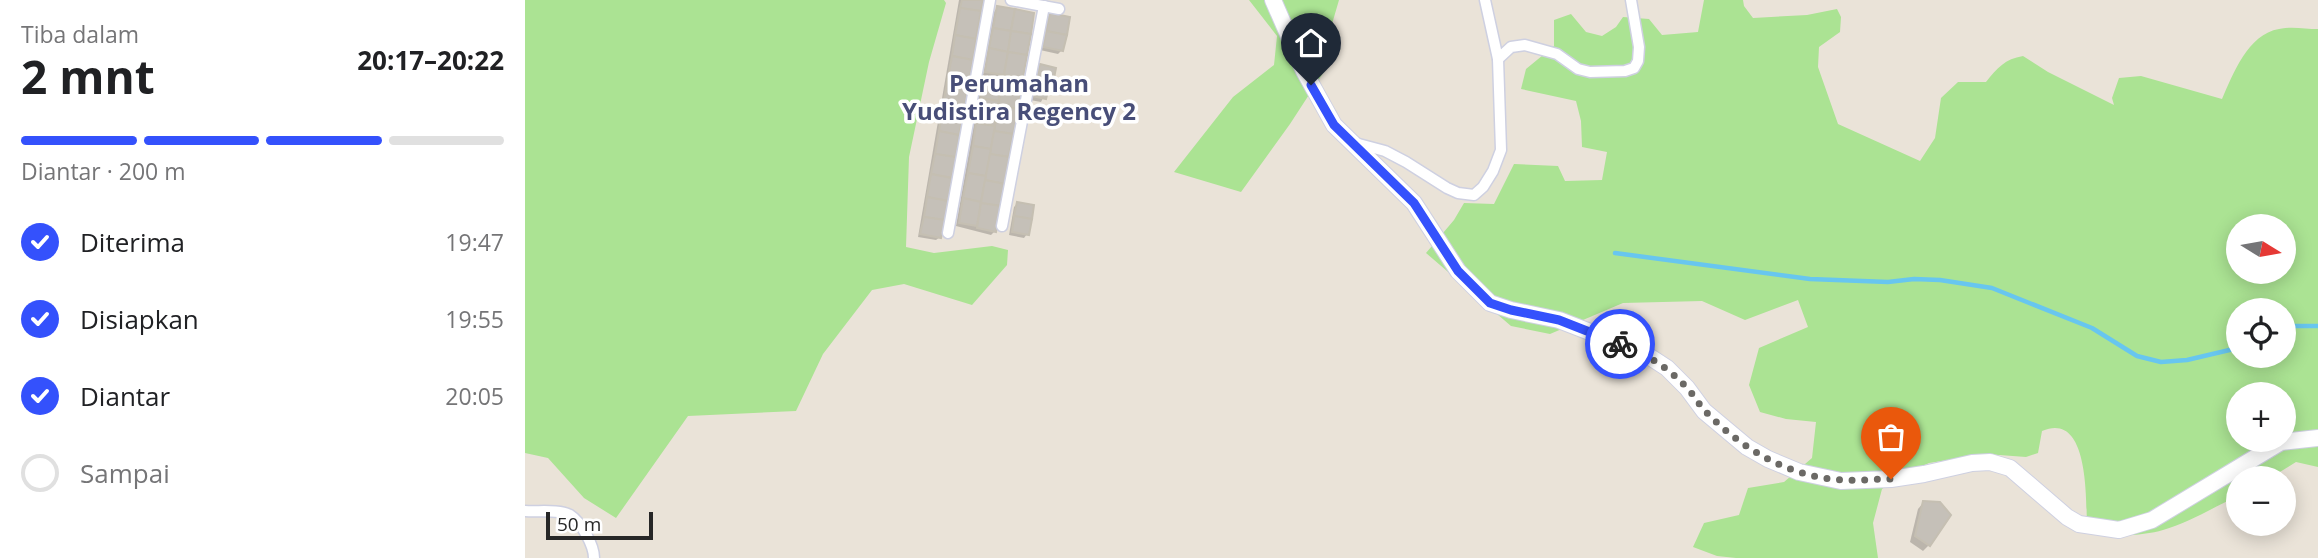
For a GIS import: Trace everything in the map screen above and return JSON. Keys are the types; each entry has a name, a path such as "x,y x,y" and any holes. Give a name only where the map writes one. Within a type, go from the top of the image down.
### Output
{"street":[{"path":"948,233 990,0"},
{"path":"1011,0 1059,9"},
{"path":"1273,0 1318,99 1334,125 1414,203 1458,271 1490,303 1559,320 1644,353 1667,369 1687,388 1704,411 1737,439 1768,459 1799,472 1841,481 1891,479 1990,462 2010,468 2067,517 2079,524 2119,530 2153,520 2281,442 2318,438"},
{"path":"1350,142 1385,151 1447,188 1474,195 1483,187 1501,150 1498,59 1485,0"},
{"path":"1498,59 1511,47 1525,45 1557,54 1579,69 1590,72 1625,71 1634,68 1638,61 1639,47 1631,0"},
{"path":"1002,226 1044,6"},
{"path":"525,511 570,515 594,549 594,558"}],"green space":[{"path":"525,0 944,0 946,3 929,62 909,157 906,247 934,253 992,246 1008,250 1007,265 972,305 904,284 872,290 823,354 796,411 688,416 616,518 584,498 548,458 525,453"},
{"path":"1249,0 1339,0 1332,24 1329,64 1241,192 1174,172 1233,97 1274,65 1277,36"},
{"path":"1704,0 1743,0 1753,18 1807,15 1837,9 1841,17 1840,32 1819,47 1818,67 1838,124 1920,161 1935,138 1941,98 1958,82 1986,82 2002,65 2017,57 2023,56 2048,72 2114,105 2112,98 2119,78 2141,76 2222,99 2243,56 2268,32 2284,28 2318,29 2318,467 2296,462 2290,466 2226,466 2226,502 2163,530 2135,535 2095,533 2087,530 2085,481 2077,446 2069,434 2058,428 2042,431 2038,453 2026,457 1986,454 1929,463 1882,489 1873,523 1878,558 1736,558 1717,556 1693,547 1704,523 1739,515 1748,488 1784,482 1812,458 1816,422 1786,419 1760,412 1749,385 1759,348 1808,327 1798,300 1745,320 1702,301 1623,303 1550,334 1511,326 1426,253 1454,220 1464,203 1494,204 1514,164 1558,166 1565,181 1602,180 1607,152 1582,147 1581,121 1576,101 1521,89 1526,69 1554,46 1554,20 1571,14 1586,32 1602,36 1616,27 1623,17 1649,19 1662,35 1698,32"}],"building":[{"path":"962,0 983,0 981,11 960,8"},
{"path":"997,6 1015,9 1011,31 993,28"},
{"path":"960,8 981,11 976,39 955,35"},
{"path":"1015,9 1034,13 1031,34 1011,31"},
{"path":"1050,13 1070,17 1067,35 1046,31"},
{"path":"993,28 1011,31 1008,52 989,48"},
{"path":"1011,31 1031,34 1027,55 1008,52"},
{"path":"1046,31 1067,35 1063,51 1043,47"},
{"path":"955,35 976,39 973,60 952,56"},
{"path":"989,48 1008,52 1004,75 985,72"},
{"path":"1008,52 1027,55 1023,78 1004,75"},
{"path":"952,56 973,60 968,86 947,82"},
{"path":"1040,64 1056,68 1053,83 1036,80"},
{"path":"984,78 1002,81 999,101 981,98"},
{"path":"1003,80 1022,84 1018,109 998,105"},
{"path":"1036,80 1050,83 1046,99 1032,96"},
{"path":"947,82 968,86 964,110 943,107"},
{"path":"981,98 999,101 995,126 976,123"},
{"path":"998,105 1018,109 1013,134 994,131"},
{"path":"943,107 964,110 959,135 939,131"},
{"path":"976,123 995,126 991,149 973,146"},
{"path":"939,131 959,135 956,157 935,154"},
{"path":"994,131 1013,134 1009,157 990,154"},
{"path":"973,146 991,149 986,176 968,173"},
{"path":"935,154 956,157 952,178 931,174"},
{"path":"990,154 1009,157 1005,184 985,180"},
{"path":"968,173 986,176 981,202 963,198"},
{"path":"931,174 952,178 948,201 927,197"},
{"path":"985,180 1005,184 1001,206 981,203"},
{"path":"927,197 948,201 945,220 924,217"},
{"path":"963,198 981,202 977,226 959,223"},
{"path":"1017,202 1034,205 1032,219 1014,216"},
{"path":"981,203 1001,206 996,232 977,228"},
{"path":"1014,216 1032,219 1029,235 1012,232"},
{"path":"924,217 945,220 941,238 920,234"},
{"path":"1923,501 1940,502 1951,515 1930,546 1915,536"}],"waterway":[{"path":"1615,253 1810,279 1888,282 1940,280 1992,288 2092,328 2137,356 2161,362 2187,360 2226,351"},
{"path":"2296,326 2318,326"}],"way so far":[{"path":"1620,344 1644,353 1667,369 1687,388 1704,411 1747,447 1768,459 1799,472 1841,481 1891,479"}],"district":[{"name":"Perumahan Yudistira Regency 2","path":"1019,98"}],"route":[{"path":"1311,85 1334,125 1414,203 1458,271 1490,303 1559,320 1620,344"}]}
